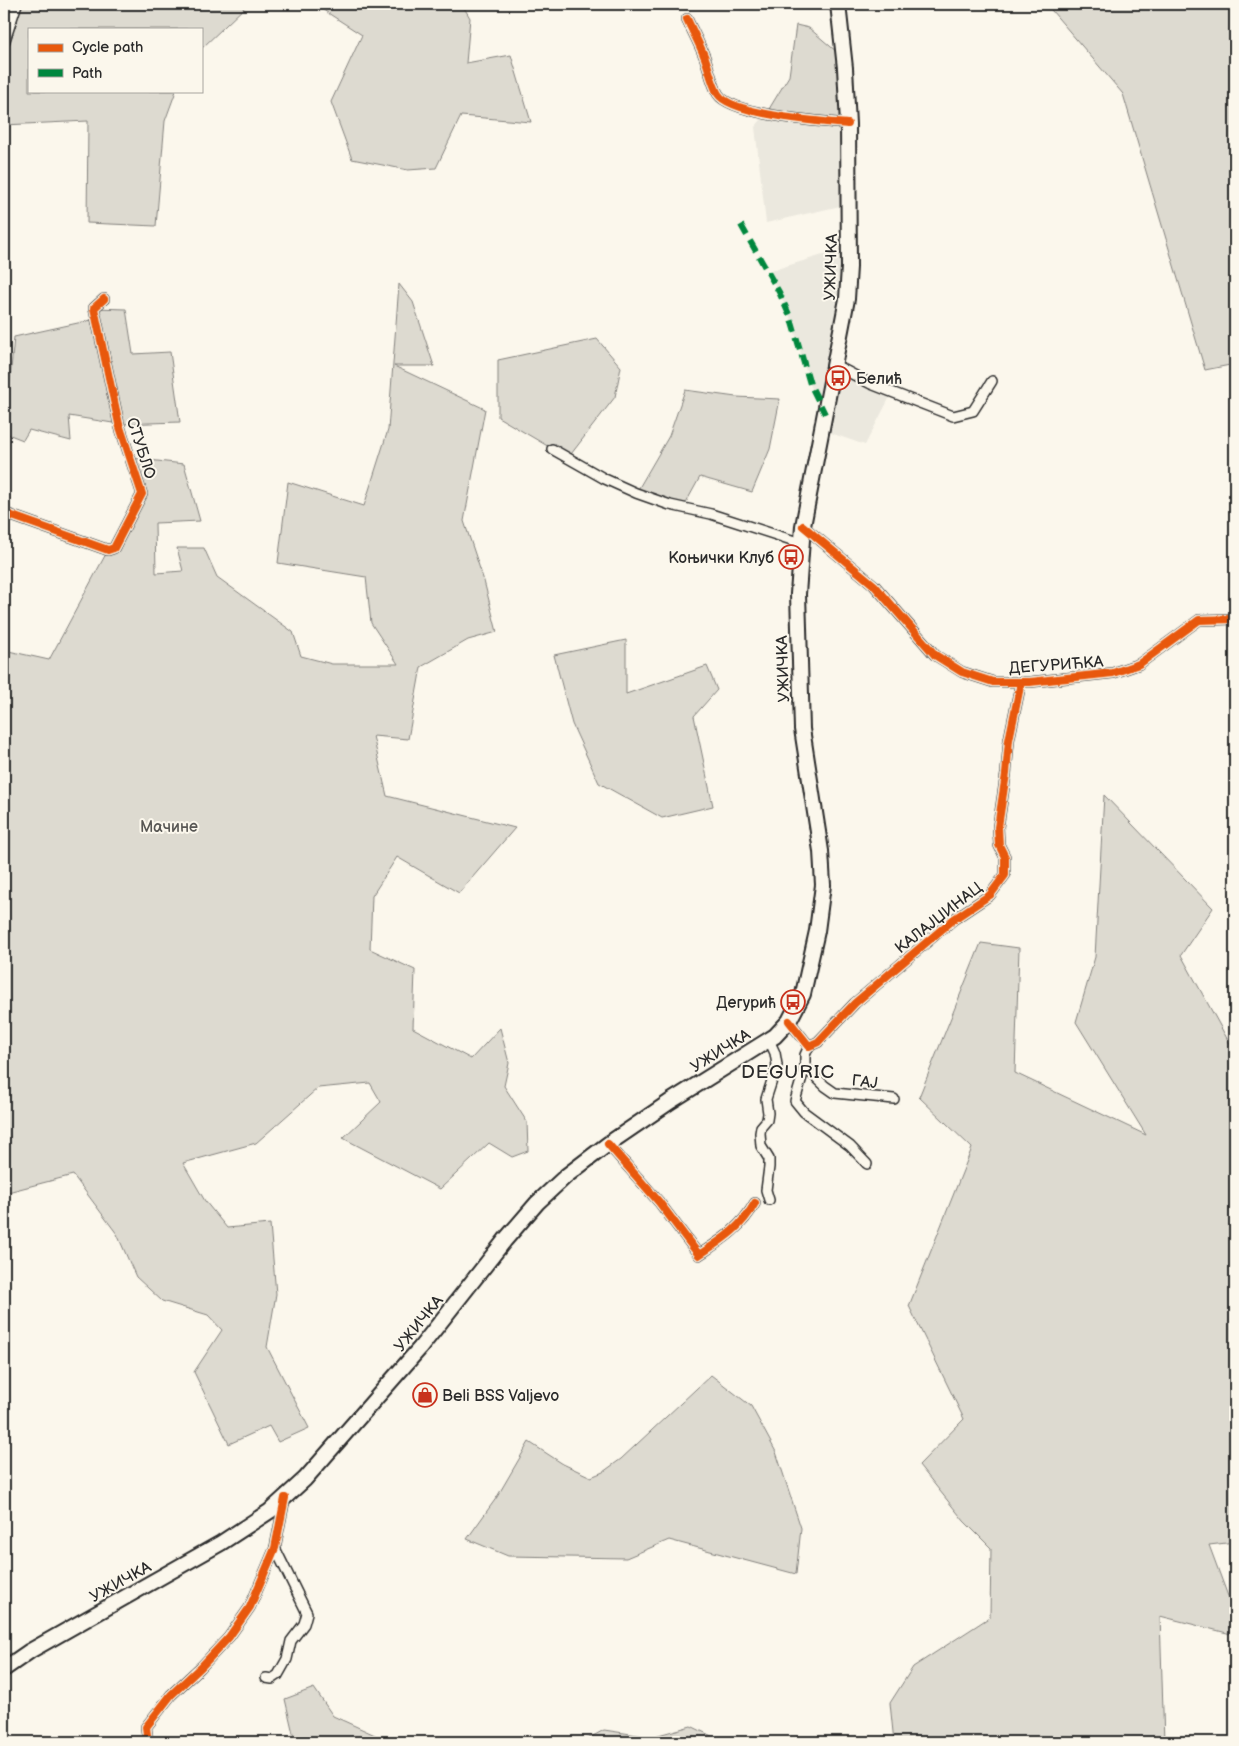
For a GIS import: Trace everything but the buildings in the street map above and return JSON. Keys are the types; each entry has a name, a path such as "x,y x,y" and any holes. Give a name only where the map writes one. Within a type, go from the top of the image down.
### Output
{"main road":[{"name":"УЖИЧКА","path":"4,1669 30,1651 221,1543 266,1514 322,1461 420,1348 525,1216 566,1176 608,1144 671,1101 769,1040 789,1020 800,1001 806,983 820,918 823,886 821,851 804,747 801,708 798,594 801,543 845,315 848,275 848,124 845,68 838,4"}],"street":[{"path":"4,43 17,4"},
{"path":"687,19 704,55 718,95 728,102 766,114 848,124"},
{"name":"СТУБЛО","path":"4,513 108,550 114,548 142,494 119,424 94,308 104,298"},
{"path":"835,366 871,384 953,416 973,411 992,381"},
{"path":"552,449 606,479 636,493 670,505 711,514 801,543"},
{"name":"ДЕГУРИЋКА","path":"803,526 874,585 935,656 962,672 993,682 1021,682 1114,673 1139,664 1199,620 1235,619"},
{"name":"КАЛАЈЏИНАЦ","path":"809,1046 823,1038 855,1003 946,926 990,895 1005,875 1005,857 999,845 998,827 1009,740 1021,682"},
{"path":"789,1020 809,1046 805,1055 804,1067 795,1101 804,1112 850,1146 866,1164"},
{"path":"769,1040 775,1053 777,1065 766,1099 767,1120 761,1127 760,1133 761,1146 769,1159 766,1190 769,1200"},
{"name":"ГАЈ","path":"804,1067 835,1093 894,1099"},
{"path":"608,1144 659,1202 699,1255 736,1229 756,1202"},
{"path":"148,1742 146,1726 171,1695 202,1667 229,1637 250,1607 275,1548 285,1498"},
{"path":"266,1678 272,1680 278,1675 287,1659 291,1641 304,1624 307,1613 275,1548"}],"shaded area":[{"path":"766,114 848,124 849,204 766,223 755,127"},
{"path":"849,247 835,365 892,393 865,445 822,430 825,414 810,384 791,319 779,292 767,272"}],"green space":[{"path":"4,4 248,4 202,48 202,28 28,28 28,92 176,92 165,121 156,226 87,223 88,121 4,125"},
{"path":"314,4 462,4 470,18 466,63 511,55 531,122 461,116 436,168 408,170 352,159 331,102 362,35"},
{"path":"1046,4 1235,4 1235,364 1205,370 1123,94"},
{"path":"796,25 809,28 844,58 848,124 766,114 789,76"},
{"name":"Мачине","path":"399,284 413,302 434,366 394,366 485,409 464,521 484,581 497,632 468,640 421,667 408,739 373,736 387,796 515,828 459,893 397,857 372,896 370,949 415,970 413,1028 471,1059 500,1028 509,1063 504,1086 527,1122 528,1151 512,1157 489,1143 440,1189 343,1138 381,1102 370,1083 318,1088 256,1143 183,1163 205,1201 227,1228 270,1224 276,1294 267,1347 309,1428 278,1442 269,1426 229,1444 194,1372 222,1330 208,1315 162,1301 136,1277 117,1234 73,1175 4,1193 4,650 49,660 108,550 142,494 131,458 184,464 200,521 155,523 156,573 183,571 177,548 204,548 217,577 293,632 301,656 332,664 398,664 371,623 366,577 278,563 288,482 364,506 388,430"},
{"path":"94,308 126,309 133,354 170,352 180,422 119,424 69,416 71,441 29,430 23,440 5,433 14,337 96,319"},
{"path":"597,339 621,367 615,397 568,458 498,417 498,360"},
{"path":"685,390 736,397 780,399 770,449 752,492 700,477 683,508 636,493 669,436"},
{"path":"626,640 626,694 707,666 717,690 694,716 713,806 662,818 599,783 572,724 554,655"},
{"path":"1104,795 1213,908 1181,955 1235,1053 1235,1542 1209,1545 1235,1615 1235,1635 1160,1616 1164,1742 894,1742 890,1703 913,1667 990,1617 991,1548 964,1521 919,1465 964,1419 909,1306 972,1148 919,1097 981,943 1019,948 1015,1073 1146,1135 1076,1022 1095,957"},
{"path":"711,1375 751,1406 776,1452 801,1528 796,1574 669,1540 626,1558 508,1556 467,1539 497,1497 529,1442 563,1464 591,1477 603,1472 621,1459"},
{"path":"314,1688 333,1716 387,1742 295,1742 285,1699"},
{"path":"691,1726 724,1742 582,1742 604,1730 651,1737"}],"marked path":[{"path":"741,225 779,292 791,319 810,384 825,414"}],"cycle path":[{"path":"687,19 703,53 716,90 726,101 740,107 779,116 848,124"},
{"path":"4,513 108,550 114,548 142,494 119,424 94,308 104,299"},
{"path":"803,526 874,585 935,655 962,672 993,682 1030,682 1113,673 1139,664 1199,620 1235,619"},
{"path":"789,1021 809,1046 818,1042 855,1003 954,919 990,895 1005,875 1005,857 999,845 998,827 1009,740 1021,682"},
{"path":"608,1144 659,1202 699,1255 724,1238 737,1226 750,1212 755,1203"},
{"path":"148,1742 146,1727 171,1695 229,1637 250,1607 275,1548 285,1498"}],"place":[{"name":"Белић","path":"838,378"},
{"name":"Коњички Клуб","path":"791,557"},
{"name":"Дегурић","path":"793,1002"},
{"name":"Beli BSS Valjevo","path":"425,1395"}],"district":[{"name":"DEGURIC","path":"788,1071"}]}
